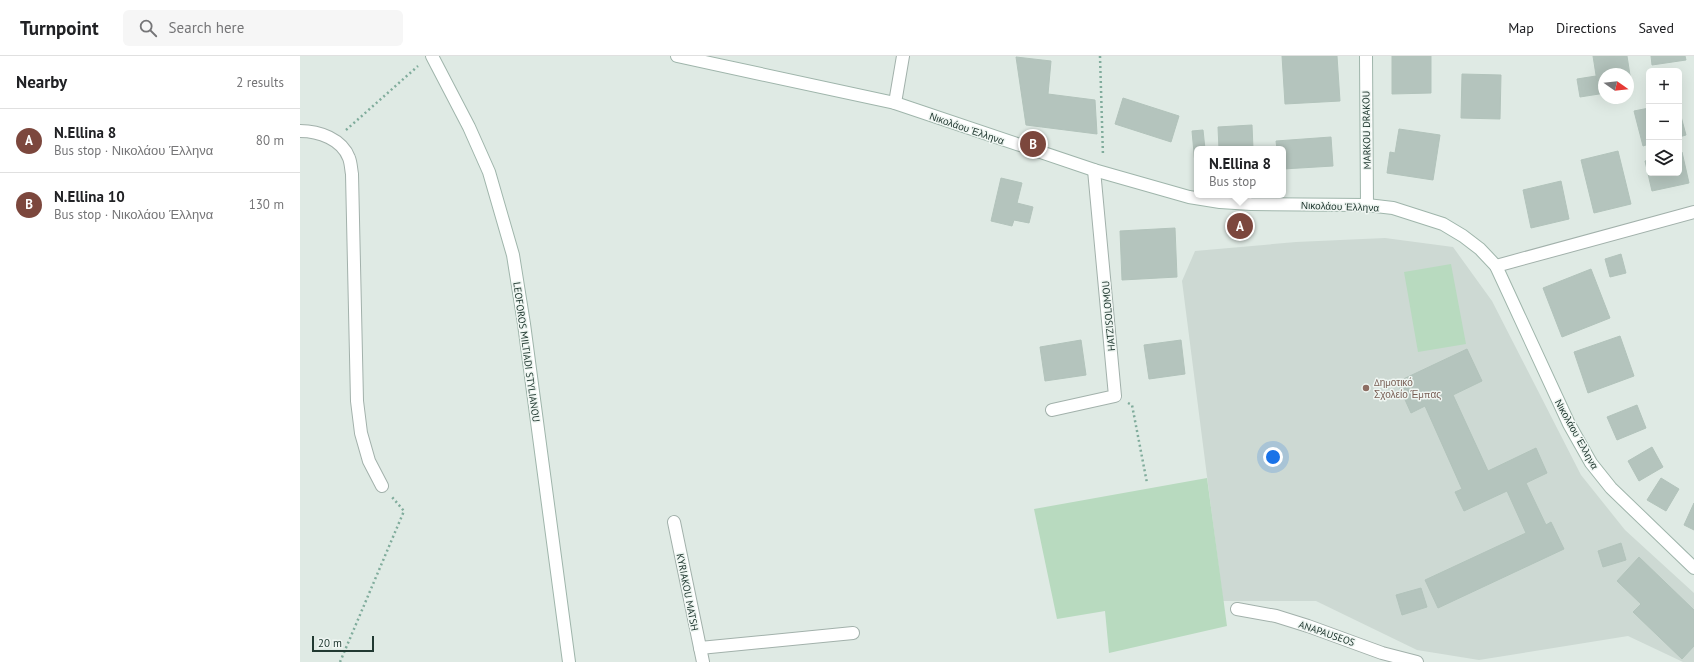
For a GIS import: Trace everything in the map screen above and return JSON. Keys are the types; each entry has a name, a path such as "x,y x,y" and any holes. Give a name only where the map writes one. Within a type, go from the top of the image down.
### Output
{"street":[{"name":"Νικολάου Έλληνα","path":"677,56 894,103 1099,172 1194,198"},
{"path":"894,103 903,56"},
{"name":"MARKOU DRAKOU","path":"1366,56 1367,205"},
{"name":"LEOFOROS MILTIADI STYLIANOU","path":"428,59 470,127 489,172 513,255 524,324 569,662"},
{"path":"300,131 310,131 329,137 339,144 349,158 352,174 357,401 362,433 369,461 382,486"},
{"name":"HATZISOLOMOU","path":"1099,172 1115,396"},
{"name":"Νικολάου Έλληνα","path":"1195,198 1220,202 1251,204 1367,205 1392,208 1442,224 1463,236 1480,249 1496,266 1569,424 1591,463 1610,488 1694,568"},
{"path":"1496,266 1694,212"},
{"path":"1052,410 1115,396"},
{"name":"KYRIAKOU MATSH","path":"674,522 703,662"},
{"name":"ANAPAUSEOS","path":"1236,609 1276,616 1382,652 1417,662"},
{"path":"700,648 853,633"}],"path":[{"path":"1099,172 1100,56"},
{"path":"334,141 428,59"},
{"path":"1115,396 1132,405 1147,483"},
{"path":"340,662 404,511 382,486"}],"shaded area":[{"name":"Δημοτικό Σχολείο Έμπας","path":"1385,238 1453,247 1492,301 1581,475 1625,530 1694,593 1694,662 1683,662 1628,636 1479,660 1417,650 1316,601 1223,601 1182,281 1195,251 1296,242"}],"green space":[{"path":"1451,264 1466,344 1418,352 1404,272"},
{"path":"1207,478 1227,626 1109,653 1105,611 1057,619 1034,509"}],"building":[{"path":"1282,56 1337,56 1340,101 1285,104"},
{"path":"1392,56 1431,56 1431,93 1392,94"},
{"path":"1593,56 1627,56 1629,68 1598,68 1598,88"},
{"path":"1651,56 1685,56 1686,60 1652,65"},
{"path":"1016,57 1051,61 1048,94 1095,100 1097,134 1026,125"},
{"path":"1462,74 1501,75 1500,119 1461,118"},
{"path":"1596,76 1598,94 1580,97 1577,79"},
{"path":"1123,98 1179,116 1171,142 1115,124"},
{"path":"1646,109 1646,145 1643,146 1634,111"},
{"path":"1682,120 1686,135 1682,136"},
{"path":"1252,125 1253,146 1219,146 1218,127"},
{"path":"1399,129 1440,135 1433,180 1387,173 1390,152 1395,153"},
{"path":"1203,130 1205,146 1194,146 1194,153 1192,131"},
{"path":"1331,137 1333,166 1286,169 1286,146 1277,146 1276,141"},
{"path":"1618,151 1631,204 1594,213 1581,160"},
{"path":"1682,152 1689,183 1652,191 1648,176 1682,176"},
{"path":"1001,178 1022,183 1017,203 1033,207 1029,223 1014,220 1012,226 991,221"},
{"path":"1561,181 1569,219 1531,228 1523,190"},
{"path":"1175,228 1177,277 1122,280 1120,231"},
{"path":"1621,254 1626,273 1610,277 1605,259"},
{"path":"1591,269 1610,318 1562,337 1543,288"},
{"path":"1620,336 1634,376 1588,393 1574,352"},
{"path":"1081,340 1086,375 1045,381 1040,347"},
{"path":"1181,340 1185,374 1149,379 1144,345"},
{"path":"1467,349 1482,381 1453,395 1488,471 1536,448 1547,473 1526,483 1546,525 1551,522 1564,549 1438,608 1425,580 1526,533 1507,491 1464,511 1455,492 1462,489 1425,406 1411,413 1397,382"},
{"path":"1637,405 1646,428 1617,440 1607,417"},
{"path":"1652,447 1663,467 1639,481 1628,461"},
{"path":"1661,478 1679,489 1666,511 1647,500"},
{"path":"1694,503 1694,530 1684,525"},
{"path":"1621,543 1626,560 1603,567 1598,551"},
{"path":"1639,557 1694,610 1694,646 1682,659 1633,612 1641,604 1617,581"},
{"path":"1421,588 1427,607 1402,615 1396,595"}],"place":[{"name":"N.Ellina 10","path":"1033,144"},
{"name":"N.Ellina 8","path":"1240,226"},
{"name":"Δημοτικό Σχολείο Έμπας","path":"1366,388"}]}
